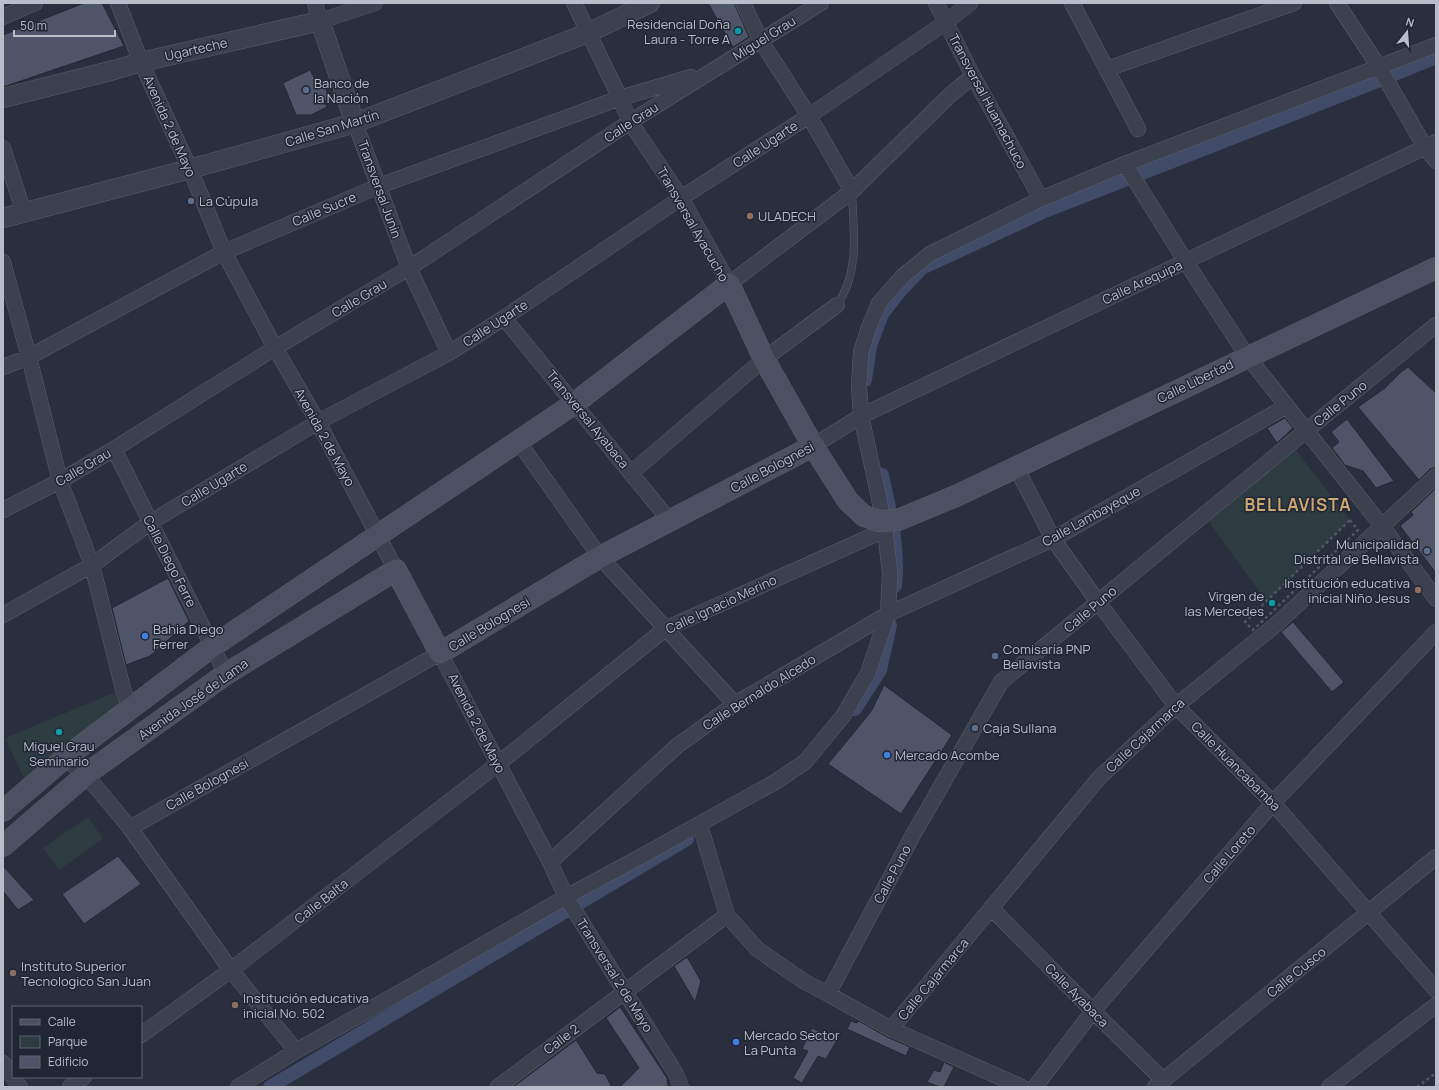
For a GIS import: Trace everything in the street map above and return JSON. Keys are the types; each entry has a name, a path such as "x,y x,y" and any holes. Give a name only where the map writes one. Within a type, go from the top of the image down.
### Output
{"main road":[{"name":"Calle Libertad","path":"956,496 1436,268"},
{"name":"Transversal Ayacucho","path":"729,284 764,359 813,446 848,501 864,516 879,521 898,520 956,496"},
{"path":"3,812 65,758 213,646 575,403 729,284"},
{"name":"Calle Bolognesi","path":"440,653 600,557 813,446"},
{"name":"Avenida 2 de Mayo","path":"396,570 440,653"},
{"name":"Avenida José de Lama","path":"3,846 86,775 226,674 396,570"}],"street":[{"path":"3,17 35,3"},
{"name":"Avenida 2 de Mayo","path":"118,3 141,62 190,169 224,252 275,348 318,422 396,570"},
{"path":"315,3 320,21 375,3"},
{"name":"Transversal Ayacucho","path":"574,3 630,122 681,198 729,284"},
{"name":"Calle San Martín","path":"3,218 190,169 355,123 588,33 650,3"},
{"path":"743,3 761,41 809,116 852,191"},
{"name":"Miguel Grau","path":"707,73 821,3"},
{"name":"Transversal Huamachuco","path":"936,3 1041,199"},
{"name":"Calle Ugarte","path":"3,615 92,565 151,522 318,422 449,353 504,318 681,198 809,116 946,22 970,3"},
{"path":"1107,69 1294,3"},
{"path":"1337,3 1431,144 1436,161"},
{"path":"1074,4 1138,129"},
{"name":"Ugarteche","path":"3,98 141,62 320,21"},
{"name":"Transversal Junin","path":"320,21 355,123 409,268 449,353"},
{"path":"238,1087 296,1051 775,782 805,762 843,716 868,673 888,614 890,573 885,530 878,493 855,420 862,352 869,327 879,303 904,276 930,254 1041,199 1125,164 1436,45"},
{"name":"Calle Sucre","path":"3,367 29,357 224,252 379,186 620,98 707,73"},
{"name":"Calle Grau","path":"3,510 60,481 114,449 275,348 409,268 707,73"},
{"path":"729,284 852,191 950,95 974,76"},
{"name":"Calle Arequipa","path":"855,420 1431,144"},
{"path":"3,148 24,213"},
{"path":"1125,164 1186,262 1248,356 1382,526 1436,599"},
{"path":"3,262 29,357 60,481 92,565 123,689 130,709"},
{"path":"632,473 764,359 837,304"},
{"name":"Transversal Ayabaca","path":"504,318 670,521"},
{"name":"Calle Puno","path":"828,994 913,835 1001,682 1436,325"},
{"name":"Calle Lambayeque","path":"888,614 1053,539 1287,406"},
{"name":"Calle Bolognesi","path":"813,446 855,420"},
{"path":"518,441 600,557 735,704"},
{"name":"Calle Diego Ferre","path":"114,449 226,674"},
{"name":"Calle Huancabamba","path":"1016,467 1053,539 1176,706 1273,803 1436,990"},
{"name":"Calle Cajarmarca","path":"891,1029 1099,778 1176,706 1279,622 1436,476"},
{"name":"Calle Ignacio Merino","path":"498,764 665,629 885,530"},
{"name":"Calle Bernaldo Alcedo","path":"550,862 677,746 735,704 888,614"},
{"name":"Calle Loreto","path":"1034,1087 1093,1011 1273,803 1436,632"},
{"name":"Avenida 2 de Mayo","path":"440,653 550,862"},
{"name":"Calle Bolognesi","path":"130,828 440,653"},
{"path":"65,758 86,775 130,828 231,970 296,1051"},
{"name":"Calle Balta","path":"142,1034 231,970 498,764"},
{"path":"700,825 727,916 756,949 805,982 891,1029 1022,1087"},
{"name":"Calle Cusco","path":"1159,1083 1436,857"},
{"name":"Transversal 2 de Mayo","path":"550,862 567,898 676,1074 680,1087"},
{"name":"Calle Ayabaca","path":"991,908 1093,1011 1159,1083"},
{"name":"Calle 2","path":"498,1087 727,916"},
{"path":"1329,1087 1436,1005"},
{"path":"3,1063 12,1076"},
{"path":"14,1078 20,1087"},
{"path":"70,1087 83,1078"}],"lane":[{"path":"837,304 848,287 854,260 852,191"}],"path":[{"path":"1350,520 1358,530 1253,630 1245,622 1350,520"},
{"path":"1417,1087 1436,1073"}],"green space":[{"path":"1294,448 1350,520 1267,602 1209,522"},
{"path":"123,689 130,709 25,780 5,738"},
{"path":"88,817 103,839 59,870 43,848"}],"building":[{"path":"84,3 102,3 124,46 3,87 3,35"},
{"name":"Residencial Doña Laura - Torre A","path":"708,3 734,3 749,37 733,47"},
{"name":"Banco de la Nación","path":"310,70 316,81 323,80 329,98 324,101 327,107 311,115 296,115 283,83"},
{"path":"1408,367 1436,393 1436,467 1430,469 1419,480 1358,407 1385,388"},
{"path":"1285,418 1293,428 1277,443 1267,428"},
{"path":"1347,419 1394,481 1376,488 1363,471 1345,465 1332,448 1339,442 1331,432"},
{"name":"Municipalidad Distrital de Bellavista","path":"1436,488 1436,573 1400,526 1413,515 1411,512"},
{"name":"Bahia Diego Ferrer","path":"168,578 189,621 150,656 126,665 112,608"},
{"path":"1293,622 1344,682 1332,692 1281,632"},
{"name":"Mercado Acombe","path":"884,685 952,735 901,814 828,764 872,710"},
{"path":"118,856 141,884 84,924 62,894"},
{"path":"3,866 34,900 18,910 3,891"},
{"path":"687,957 701,981 695,1002 674,966"},
{"path":"620,1007 667,1078 668,1087 620,1087 639,1068 606,1018"},
{"path":"851,1021 857,1023 859,1021 887,1037 910,1047 906,1056 847,1029"},
{"path":"812,1028 837,1040 826,1059 818,1056 802,1083 793,1078 808,1051 802,1049"},
{"path":"576,1040 597,1073 605,1074 612,1087 513,1087"},
{"path":"944,1062 954,1067 944,1087 927,1082 934,1070 940,1072"}],"waterway":[{"path":"865,380 870,346 882,314 899,292 922,268 1045,211 1436,57"},
{"path":"882,475 891,516 895,544 895,586"},
{"path":"855,709 880,670 890,625"},
{"path":"270,1087 687,839"}],"place":[{"name":"Residencial Doña Laura - Torre A","path":"738,31"},
{"name":"Banco de la Nación","path":"306,90"},
{"name":"La Cúpula","path":"191,201"},
{"name":"ULADECH","path":"750,216"},
{"name":"Municipalidad Distrital de Bellavista","path":"1427,551"},
{"name":"Institución educativa inicial Niño Jesus","path":"1418,590"},
{"name":"Virgen de las Mercedes","path":"1272,603"},
{"name":"Bahia Diego Ferrer","path":"145,636"},
{"name":"Comisaría PNP Bellavista","path":"995,656"},
{"name":"Caja Sullana","path":"975,728"},
{"name":"Miguel Grau Seminario","path":"59,732"},
{"name":"Mercado Acombe","path":"887,755"},
{"name":"Instituto Superior Tecnologico San Juan","path":"13,973"},
{"name":"Institución educativa inicial No. 502","path":"235,1005"},
{"name":"Mercado Sector La Punta","path":"736,1042"}],"district":[{"name":"BELLAVISTA","path":"1298,504"}]}
